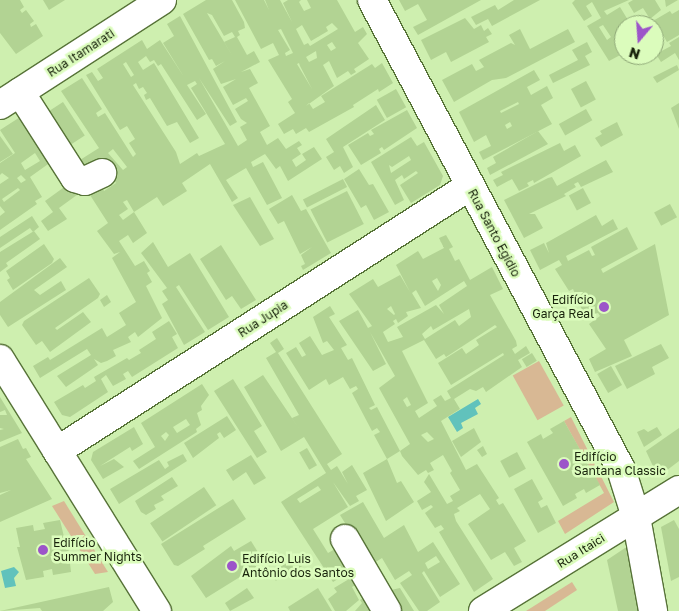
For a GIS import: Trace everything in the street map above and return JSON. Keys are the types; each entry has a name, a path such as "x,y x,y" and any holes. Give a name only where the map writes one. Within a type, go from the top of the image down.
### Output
{"street":[{"name":"Rua Itamarati","path":"10,99 162,0"},
{"name":"Rua Santo Egidio","path":"372,0 469,186 622,469 636,517 653,611"},
{"path":"10,99 75,178 85,181 102,173"},
{"name":"Rua Jupia","path":"57,451 469,186"},
{"path":"0,359 158,611"},
{"name":"Rua Itaici","path":"483,611 679,490"},
{"path":"344,539 387,611"}],"shaded area":[{"path":"539,361 564,406 537,420 513,376"},
{"path":"571,417 614,502 565,534 558,521 604,493 564,421"},
{"path":"64,501 108,572 95,574 52,506"},
{"path":"572,582 577,590 545,611 526,611"}],"water":[{"path":"478,399 481,404 475,408 478,414 461,423 463,428 457,432 448,417"},
{"path":"14,567 19,572 14,578 16,586 5,588 1,571"}],"building":[{"path":"0,0 20,0 24,7 20,10 22,13 26,10 34,21 30,24 31,27 36,24 43,36 16,54 0,33"},
{"path":"43,0 65,0 49,10"},
{"path":"206,0 232,0 244,22 245,28 238,31 240,35 237,37 247,55 254,51 260,62 241,72 250,69 258,83 249,88 270,126 260,132 267,145 278,138 286,149 299,141 302,145 297,148 301,154 292,160 296,167 306,160 302,154 314,147 322,159 288,181 280,166 276,169 265,154 251,162 253,167 263,162 282,198 267,205 246,168 226,180 238,198 232,202 210,164 182,183 187,191 163,206 157,197 134,212 147,233 133,243 128,235 119,241 135,266 144,261 150,271 147,273 152,282 146,286 162,318 138,337 135,332 128,337 131,342 113,350 116,356 101,363 94,359 98,365 66,387 57,376 91,355 87,349 40,378 33,366 48,357 50,360 102,328 107,337 126,325 119,313 136,302 112,258 120,252 114,254 97,231 108,223 90,195 102,187 104,191 116,183 101,160 78,176 72,165 99,148 61,91 82,78 102,109 96,113 98,117 105,113 133,157 136,154 129,143 135,139 127,126 120,130 86,75 92,72 98,81 103,78 97,69 142,40 147,49 160,40 184,77 163,43 174,36 167,24 180,16 237,122 230,126 199,78 238,146 247,140 240,127 247,123 241,119 235,109 248,101 246,98 233,105 223,87 236,79 221,84 213,69 225,61 216,66 212,59 209,60 183,14","holes":["207,13 212,15 224,36 232,32 235,37 224,42","146,56 150,62 154,60 158,66 161,64 197,120 206,114 187,85 195,81 197,84 191,88 225,144 199,156 197,153 180,164 176,152 133,85 136,83 139,89 143,87 147,93 144,95 146,100 150,98 167,126 177,122 190,143 199,138 154,63 143,70 138,62","126,62 134,75 131,77 123,64","113,149 127,167 123,170 108,153","127,200 134,212 123,220 119,215 128,209 123,202"]},
{"path":"235,0 264,0 269,10 265,0 280,0 292,22 283,3 288,0 301,0 299,2 304,11 311,8 307,0 337,0 355,32 363,27 367,34 358,43 369,59 354,69 356,72 351,75 348,71 337,78 329,61 323,65 334,86 309,104 313,109 325,102 321,96 372,64 375,68 382,63 393,83 379,92 378,89 353,105 354,107 309,132 306,128 296,134 293,129 284,134 278,124 295,113 288,102 292,99 268,60 279,55 273,43 261,49","holes":["332,23 338,29 310,46 308,43 304,45 296,29 302,25 311,41 328,31 326,27","281,29 293,53 286,56 285,53 290,50 278,30","332,42 336,48 331,51 327,45","316,51 317,58 309,62 306,57","299,63 312,89 297,64"]},
{"path":"399,0 481,0 418,35 413,27 427,20 418,4 405,11"},
{"path":"514,0 540,0 492,26 488,19 476,25 471,17 495,5 498,10"},
{"path":"575,0 629,0 604,11 607,15 620,7 625,15 614,15 614,58 609,61 587,26 601,18 592,2 586,6 592,16 584,21 572,3","holes":["603,25 611,37 607,40 599,27"]},
{"path":"633,0 655,0 661,10 655,15 647,15 643,8 634,13 628,3"},
{"path":"665,0 678,0 666,7"},
{"path":"679,10 679,35 667,42 664,37 663,15 670,11 672,14"},
{"path":"465,18 474,29 481,25 484,31 488,28 492,34 486,37 489,42 451,62 446,52 431,60 421,40"},
{"path":"520,29 530,49 568,29 575,42 506,78 492,80 454,102 442,80 472,64 476,71 484,67 479,60 511,43 515,45 509,35"},
{"path":"679,37 679,60 675,53 664,60 664,50 671,46 669,43"},
{"path":"587,42 592,52 585,56 590,65 553,83 549,75 578,60 572,50"},
{"path":"677,65 679,70 657,83 653,77"},
{"path":"534,70 540,80 527,87 531,95 547,86 553,98 541,105 552,124 483,160 479,152 491,146 486,135 474,142 459,112","holes":["518,102 519,104 501,113 500,111","510,122 512,126 507,129 505,125"]},
{"path":"586,81 596,100 581,108 571,89"},
{"path":"396,89 406,107 387,118 377,100"},
{"path":"63,102 85,136 65,148 44,115"},
{"path":"679,103 679,129 671,108"},
{"path":"376,105 385,120 343,147 353,167 344,173 340,166 334,170 326,157 334,152 326,139"},
{"path":"586,109 592,120 565,135 559,124"},
{"path":"407,110 417,128 384,150 382,147 379,149 381,153 361,165 348,145 368,133 370,136 374,134 371,130"},
{"path":"28,112 58,157 30,177 42,197 35,201 37,204 0,230 0,216 5,212 0,206 0,184 9,178 2,173 0,175 0,163 15,153 0,130","holes":["35,153 40,161 25,170 21,163","21,175 26,180 21,183 17,178","18,188 20,190 4,202 2,199"]},
{"path":"617,122 623,135 601,147 595,138 602,134 600,131"},
{"path":"538,131 548,144 490,175 487,168 496,163 493,157"},
{"path":"0,136 13,154 0,162"},
{"path":"411,137 417,146 424,142 443,176 440,185 411,203 400,185 418,173 416,171 404,179 402,175 395,180 404,200 395,205 371,162","holes":["409,156 411,160 391,173 389,165 392,167"]},
{"path":"560,143 564,151 575,145 581,156 534,183 533,180 527,183 529,186 519,191 512,179 497,187 493,180 503,175 501,172"},
{"path":"606,160 613,172 581,187 578,182 574,184 576,187 564,194 566,196 529,214 535,214 543,228 524,238 504,200 548,178 552,177 557,186"},
{"path":"359,169 369,185 373,184 389,212 374,220 366,205 361,208 344,179"},
{"path":"343,179 347,187 307,207 303,199"},
{"path":"74,180 81,192 59,208 67,219 48,231 41,221 53,212 45,201"},
{"path":"583,188 591,203 577,211 569,196"},
{"path":"347,191 364,224 327,243 310,210"},
{"path":"292,195 301,211 306,209 331,253 303,270 301,266 305,264 301,255 312,247 300,254 284,221 278,224 269,209"},
{"path":"250,197 274,239 260,246 233,205"},
{"path":"670,204 677,217 661,226 654,212"},
{"path":"596,215 602,226 613,219 618,229 566,256 568,261 589,250 592,256 595,255 591,247 627,227 638,249 601,269 603,273 655,244 669,315 624,340 632,356 595,372 589,359 606,349 589,324 600,316 598,313 585,317 573,289 569,291 555,269 562,265 559,260 540,270 530,250 544,243 549,253 546,243"},
{"path":"32,216 39,227 33,232 30,228 0,248 0,237"},
{"path":"34,231 40,239 6,263 8,266 0,272 0,252"},
{"path":"446,235 453,247 449,249 455,261 459,259 470,280 492,267 503,289 490,295 516,341 517,346 512,349 515,354 526,346 530,353 518,360 522,367 486,392 483,387 476,391 470,389 454,399 460,409 441,421 466,470 477,464 499,498 496,500 499,505 503,503 526,541 514,548 522,562 514,566 505,552 491,560 468,524 490,509 480,494 457,508 460,511 454,514 456,521 493,579 474,592 439,532 444,529 441,525 435,528 425,513 433,507 431,505 422,510 417,501 431,492 424,482 429,474 447,504 453,501 450,496 460,490 450,473 452,471 443,455 430,463 434,470 428,473 426,470 418,475 402,456 400,451 410,444 379,388 395,376 370,332 386,364 373,371 339,321 358,310 368,328 372,326 349,294 373,279 378,287 400,275 410,292 396,265 418,251 423,259 444,248 439,238","holes":["437,278 441,285 438,291 432,281","464,281 467,286 439,305 444,314 436,305 397,327 403,337 388,342 383,332 395,324 393,321 396,319 398,323 408,316 406,312 421,308 412,293 416,290 425,306","391,306 395,314 387,309","469,309 471,317 459,326 455,320 425,339 422,334 431,326 433,330","495,325 497,327 476,340 479,345 466,354 462,348 438,363 451,385 503,353 504,355 447,391 451,398 445,401 441,395 433,400 437,406 419,418 415,411 428,403 402,351 424,340 436,359 444,354 446,357","407,397 411,405 407,407 403,400","427,432 434,439 428,442 421,435"]},
{"path":"153,242 168,267 190,253 229,317 208,330 179,285 176,287 205,332 184,345 162,304 168,300 162,291 167,288 141,253"},
{"path":"44,244 54,259 52,263 13,290 7,280 10,278 6,271"},
{"path":"221,245 256,300 241,309 232,296 226,300 200,259"},
{"path":"60,258 67,267 34,290 40,295 61,281 66,290 8,327 0,315 0,302"},
{"path":"89,278 100,294 98,298 55,328 57,330 83,312 91,322 50,352 42,341 36,345 22,325 24,321"},
{"path":"107,295 111,302 104,307 100,300"},
{"path":"330,306 335,314 329,317 347,345 341,348 348,360 352,358 375,405 369,408 371,410 377,407 400,451 387,459 374,435 380,432 377,428 372,431 352,393 358,389 356,386 350,389 343,377 329,385 326,379 309,390 286,353 296,347 302,357 306,355 299,343 310,336 322,355 334,350 327,341 323,343 313,317"},
{"path":"169,321 177,334 172,337 178,348 132,377 128,371 123,374 126,379 113,386 106,375 101,379 108,392 70,417 62,415 54,402 83,385 85,388 96,381 94,377 127,358 129,360 141,353 139,350 156,339 152,332"},
{"path":"277,338 284,349 278,353 342,454 327,464 331,470 337,466 348,484 342,472 352,465 367,490 356,496 359,501 350,506 333,482 348,507 313,529 328,553 342,545 356,568 333,582 281,502 326,473 304,437 281,451 244,387 263,375 300,430 292,418 299,415 266,358 276,352 270,343","holes":["318,486 321,490 300,503 297,499"]},
{"path":"661,344 669,358 652,367 655,374 627,389 615,366"},
{"path":"532,353 537,361 527,367 522,359"},
{"path":"611,366 622,385 608,393 597,374"},
{"path":"233,379 262,426 254,431 267,452 257,458 214,391"},
{"path":"202,384 209,395 201,406 202,410 197,413 201,425 196,429 197,432 139,469 133,461 155,447 141,423","holes":["186,419 190,425 177,433 173,427","166,432 169,435 165,441 161,436"]},
{"path":"0,397 22,433 0,442 0,430 4,429 0,428 0,415 7,415 5,410 0,412"},
{"path":"227,416 236,430 224,438 220,432 217,434 219,438 193,458 184,443"},
{"name":"Edifício Santana Classic","path":"564,421 600,485 586,493 584,489 575,494 577,498 563,506 527,442 541,434 543,439 553,433 550,429"},
{"path":"134,427 143,444 132,451 130,447 100,466 114,459 124,467 103,479 91,460 93,452"},
{"path":"657,427 662,435 644,447 637,432 644,429 648,432"},
{"path":"474,428 481,442 461,457 452,441"},
{"path":"679,428 679,461 658,477 646,451"},
{"path":"18,439 23,449 26,448 31,457 26,459 52,499 0,522 0,495 11,490 0,493 0,447"},
{"path":"483,446 487,454 482,457 477,450"},
{"path":"307,448 317,465 309,470 299,452"},
{"path":"517,452 526,469 509,478 500,461"},
{"path":"183,454 187,461 119,504 110,489 159,460 165,469 169,466 167,462"},
{"path":"251,455 266,478 254,485 246,472 233,481 226,470"},
{"path":"387,459 397,483 401,481 414,502 386,521 363,473"},
{"path":"172,477 178,486 161,496 164,500 154,505 156,509 146,515 141,512 135,501"},
{"path":"532,479 543,499 538,502 541,508 547,505 556,523 538,533 514,489"},
{"path":"204,487 216,505 162,542 150,523"},
{"path":"233,499 246,519 203,546 205,549 178,566 174,565 161,544"},
{"path":"363,502 384,538 404,525 418,552 433,542 460,584 440,597 424,571 422,573 440,602 427,611 419,611 400,583 412,575 409,571 395,580 382,558 371,565 340,515","holes":["436,556 440,562 428,569 425,563"]},
{"name":"Edifício Summer Nights","path":"60,520 64,537 67,537 71,572 53,575 52,569 43,571 44,577 26,580 17,547 20,547 16,528 33,525 34,531 45,529 43,523"},
{"path":"674,520 679,529 679,577 671,581 661,527"},
{"name":"Edifício Luis Antônio dos Santos","path":"251,541 264,562 206,598 191,576 231,546 234,551"},
{"path":"635,547 647,611 618,611 607,560 625,548"},
{"path":"298,557 303,566 276,581 271,572"},
{"path":"379,570 391,590 400,588 414,611 396,611"},
{"path":"359,573 363,580 352,587 359,600 346,611 335,611 328,599 337,592 334,588"},
{"path":"109,587 113,602 103,611 42,611 40,608 0,611"},
{"path":"247,588 254,598 230,611 225,603"},
{"path":"318,588 332,611 290,611 288,607"},
{"path":"371,593 382,611 355,611 362,603 360,600"}],"place":[{"name":"Edifício Garça Real","path":"604,307"},
{"name":"Edifício Santana Classic","path":"564,464"},
{"name":"Edifício Summer Nights","path":"43,550"},
{"name":"Edifício Luis Antônio dos Santos","path":"232,566"}]}
